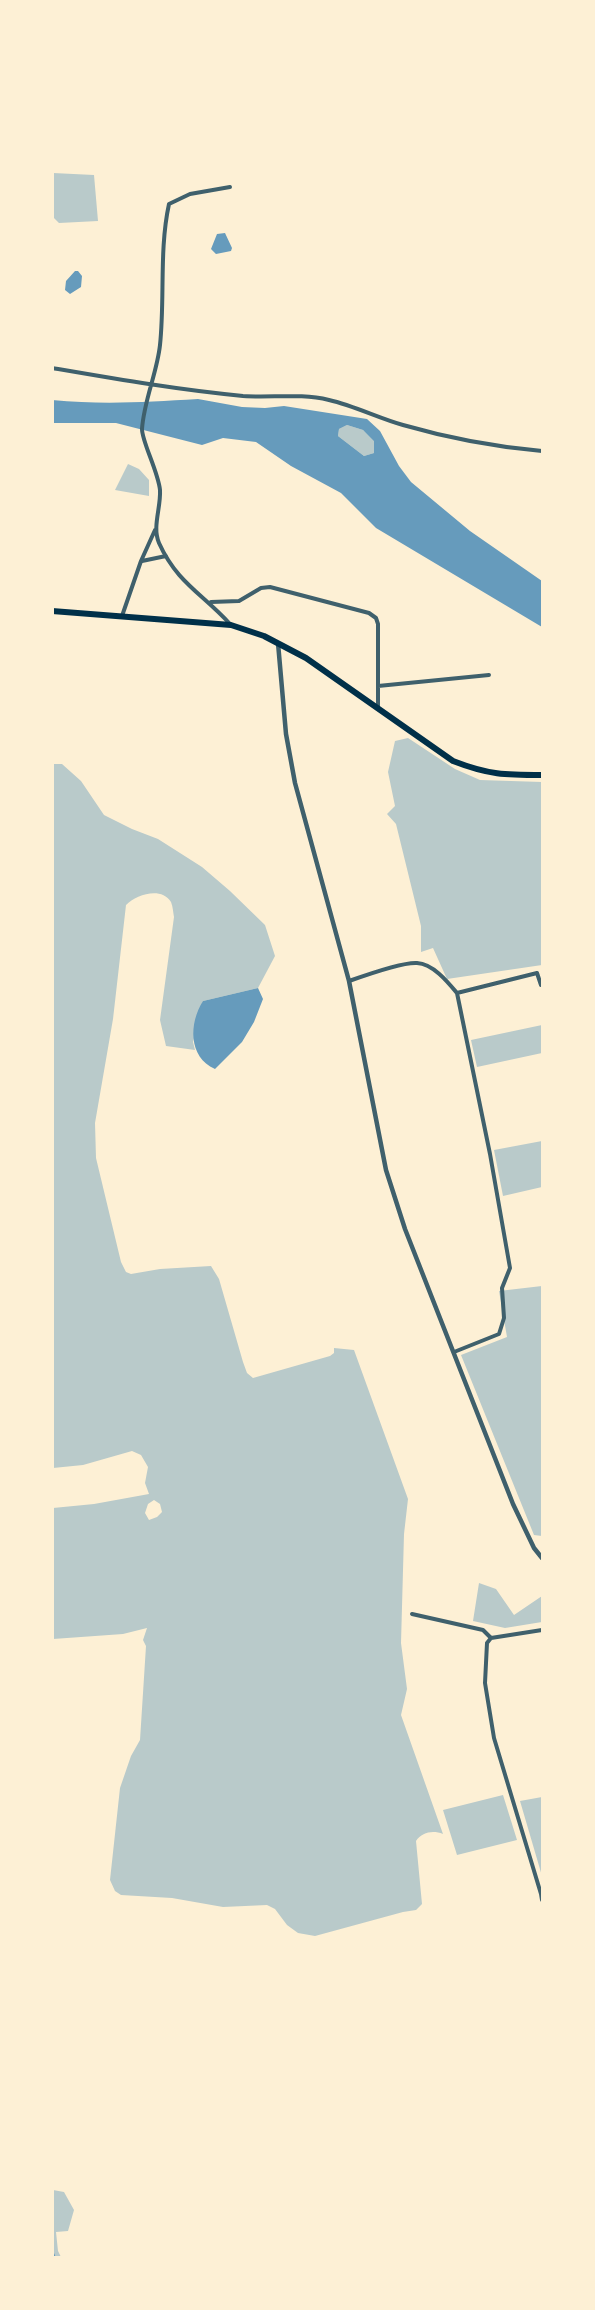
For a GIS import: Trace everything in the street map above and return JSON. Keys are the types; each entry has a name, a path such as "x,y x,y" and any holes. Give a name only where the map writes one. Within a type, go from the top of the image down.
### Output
{"main road":[{"path":"52,611 231,625 264,636 306,658 453,761 480,772 500,775 543,775"}],"street":[{"path":"122,616 141,561 159,519 158,480 142,431 150,385 160,348 164,296 165,223 169,204 190,194 230,187"},
{"path":"52,368 150,385 245,396 302,395 331,400 403,425 471,440 543,451"},
{"path":"155,531 166,556 187,585 210,602 231,625"},
{"path":"141,561 166,556"},
{"path":"210,602 239,601 261,588 270,587 369,613 376,618 378,624 378,710"},
{"path":"278,643 286,734 295,783 349,981 386,1170 405,1229 513,1504 534,1548 543,1558"},
{"path":"378,686 489,675"},
{"path":"349,981 416,962 428,966 439,974 457,993 510,1268 502,1288 504,1318 499,1334 454,1352"},
{"path":"457,993 537,973 541,985"},
{"path":"412,1614 483,1630 491,1638"},
{"path":"543,1630 491,1638 487,1643 485,1683 494,1738 543,1900"}],"shaded area":[{"path":"53,173 94,175 98,221 59,223 53,217"},
{"path":"347,425 363,430 375,441 374,453 364,456 338,436 339,429"},
{"path":"128,464 139,469 149,480 149,496 115,490"},
{"path":"408,738 455,769 480,780 542,782 542,965 447,979 433,948 421,952 421,926 396,824 387,814 395,806 388,772 395,741"},
{"path":"53,764 62,764 81,781 104,815 158,839 202,867 230,891 265,925 275,956 258,988 203,1001 193,1042 195,1050 166,1046 160,1020 174,917 172,904 167,897 155,893 142,895 126,905 113,1019 95,1123 96,1158 121,1262 126,1272 131,1274 160,1269 211,1266 219,1279 247,1373 253,1378 330,1356 334,1353 334,1348 354,1350 408,1499 404,1534 401,1643 407,1689 401,1715 443,1834 428,1833 416,1841 422,1904 416,1910 315,1936 298,1933 287,1925 275,1909 267,1905 223,1907 172,1898 121,1895 115,1891 110,1880 120,1788 131,1756 140,1740 146,1646 143,1640 147,1628 123,1634 53,1639 53,1508 94,1504 149,1494 145,1483 148,1467 141,1455 132,1451 83,1465 53,1468","holes":["154,1500 160,1504 162,1512 149,1520 145,1513 148,1504"]},
{"path":"542,1025 542,1053 477,1067 471,1040"},
{"path":"542,1141 542,1187 503,1196 494,1150"},
{"path":"542,1286 542,1536 534,1535 461,1355 507,1337 499,1291"},
{"path":"479,1583 496,1589 514,1615 542,1596 542,1622 505,1628 473,1621"},
{"path":"503,1795 517,1840 457,1855 443,1810"},
{"path":"542,1797 542,1876 520,1801"},
{"path":"53,2190 64,2192 74,2210 68,2231 56,2232 61,2257 53,2257"}],"water":[{"path":"225,233 232,248 231,251 216,254 211,249 217,234"},
{"path":"75,271 82,276 81,287 70,294 65,290 66,281"},
{"path":"198,399 242,407 284,406 367,419 380,431 399,466 411,482 470,531 542,581 542,627 376,528 341,493 291,466 256,442 223,438 202,445 116,423 53,423 52,400 108,403","holes":["347,425 363,430 374,441 374,453 364,456 338,436 339,429"]},
{"path":"258,988 263,999 254,1022 242,1042 215,1069 206,1064 196,1048 194,1039 195,1019 203,1001"}],"waterway":[{"path":"52,2251 55,2258"}]}
